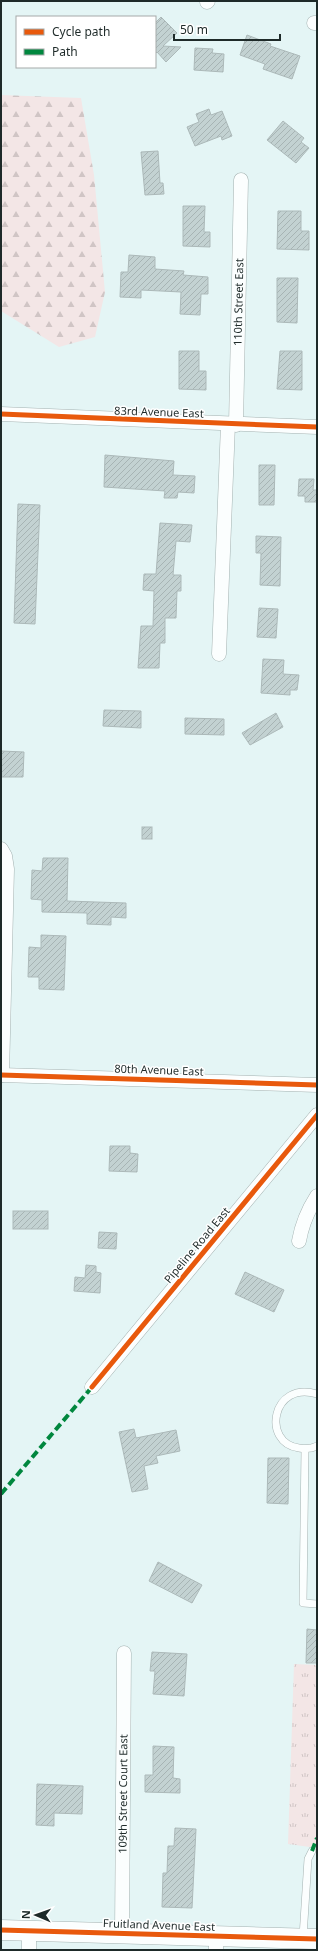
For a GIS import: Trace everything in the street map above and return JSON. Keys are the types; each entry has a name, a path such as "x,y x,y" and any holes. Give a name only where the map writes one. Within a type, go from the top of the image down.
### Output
{"street":[{"name":"110th Street East","path":"219,654 232,424 242,180"},
{"name":"83rd Avenue East","path":"1,414 317,428"},
{"path":"1,849 5,856 7,869 2,1075"},
{"name":"80th Avenue East","path":"2,1075 317,1084"},
{"name":"Pipeline Road East","path":"92,1387 317,1115"},
{"path":"299,1241 301,1227 308,1210 317,1196"},
{"name":"109th Street Court East","path":"122,1934 124,1653"},
{"name":"Fruitland Avenue East","path":"1,1930 122,1934 216,1943 310,1939"},
{"path":"29,1930 29,1950"}],"lane":[{"path":"317,1394 308,1391 290,1395 283,1401 278,1409 276,1418 277,1428 287,1443 296,1448 305,1449 317,1446"},
{"path":"305,1449 303,1603 317,1604"},
{"path":"310,1939 308,1860 312,1851"}],"green space":[{"path":"1,95 81,98 94,175 105,292 95,337 59,347 1,311"},
{"path":"294,1664 317,1665 317,1848 288,1844"}],"building":[{"path":"161,17 177,33 163,46 181,47 166,62 157,52 156,53 156,22"},
{"path":"247,35 271,44 270,46 300,56 292,79 263,69 265,64 240,55"},
{"path":"195,48 213,49 212,53 224,54 223,72 194,70"},
{"path":"209,109 211,115 222,111 232,136 222,140 221,136 195,146 187,127 199,122 196,114"},
{"path":"283,121 304,138 301,142 309,148 296,163 267,140"},
{"path":"158,151 160,183 163,183 164,194 145,195 141,152"},
{"path":"183,206 205,206 204,232 210,232 210,247 183,246"},
{"path":"278,211 301,211 301,231 309,231 309,250 277,249"},
{"path":"129,255 155,257 155,269 184,271 183,275 208,277 208,294 201,294 200,315 180,314 181,292 141,290 141,298 120,297 121,272 128,272"},
{"path":"277,278 298,278 297,323 277,322"},
{"path":"179,351 199,351 199,371 206,371 206,390 179,389"},
{"path":"280,351 302,351 302,390 277,389"},
{"path":"105,455 174,461 173,475 195,476 194,493 178,492 177,498 164,498 165,491 104,487"},
{"path":"259,465 275,465 274,505 259,505"},
{"path":"299,479 314,479 313,490 317,490 317,502 305,502 305,496 298,496"},
{"path":"18,504 40,505 35,624 14,623"},
{"path":"160,523 192,525 190,542 176,541 173,575 181,575 181,591 177,591 176,618 165,618 165,643 160,643 159,668 138,668 141,626 153,626 154,591 143,590 144,574 156,574"},
{"path":"256,536 281,537 280,586 260,585 261,553 256,553"},
{"path":"259,608 278,609 276,638 257,637"},
{"path":"263,659 284,660 283,674 299,675 297,690 290,690 290,695 261,693"},
{"path":"104,710 141,711 141,728 103,726"},
{"path":"276,713 283,727 250,745 242,733"},
{"path":"185,718 224,719 224,735 185,734"},
{"path":"1,751 24,752 23,777 1,777"},
{"path":"142,827 152,827 152,839 142,839"},
{"path":"43,858 68,858 67,901 126,903 126,918 111,917 111,925 87,924 87,913 42,912 42,900 31,899 32,870 42,871"},
{"path":"41,935 66,936 64,990 39,989 39,977 28,977 29,947 41,948"},
{"path":"110,1146 130,1146 130,1153 138,1154 137,1172 109,1171"},
{"path":"13,1211 48,1211 48,1229 13,1229"},
{"path":"99,1232 117,1233 116,1249 98,1248"},
{"path":"86,1265 96,1266 96,1272 101,1273 100,1293 74,1291 75,1277 85,1278"},
{"path":"245,1272 284,1290 274,1312 235,1294"},
{"path":"134,1429 136,1438 176,1430 180,1451 156,1456 158,1463 144,1466 148,1489 132,1492 119,1432"},
{"path":"268,1458 289,1458 288,1504 267,1503"},
{"path":"158,1562 202,1585 192,1603 149,1581"},
{"path":"307,1629 317,1630 317,1663 306,1663"},
{"path":"152,1652 187,1654 184,1696 153,1694 155,1671 150,1671"},
{"path":"153,1746 174,1747 173,1778 180,1779 180,1793 145,1792 145,1775 153,1775"},
{"path":"37,1784 83,1786 82,1814 54,1813 54,1826 36,1825"},
{"path":"175,1828 196,1829 192,1908 162,1907 163,1873 167,1873 168,1846 174,1846"}],"marked path":[{"path":"1,1494 92,1387"},
{"path":"312,1851 317,1838"}],"cycle path":[{"path":"1,414 317,427"},
{"path":"1,1075 317,1085"},
{"path":"92,1387 317,1115"},
{"path":"1,1930 317,1939"}]}
